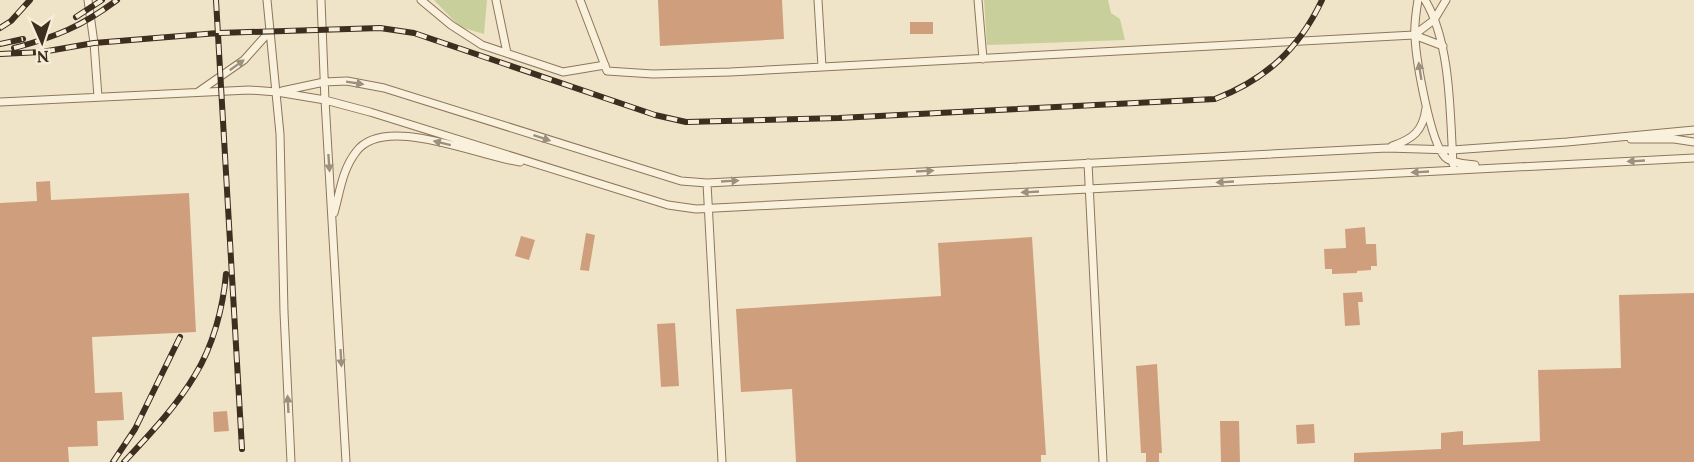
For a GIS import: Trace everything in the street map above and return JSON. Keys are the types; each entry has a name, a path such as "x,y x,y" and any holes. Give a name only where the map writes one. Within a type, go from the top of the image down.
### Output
{"lane":[{"path":"88,0 98,97"},
{"path":"267,0 280,134 284,312 291,462"},
{"path":"321,0 346,462"},
{"path":"421,0 474,41 507,53 563,72 605,65"},
{"path":"496,0 507,53"},
{"path":"580,0 607,71 653,74 1414,35 1443,46"},
{"path":"818,0 822,67"},
{"path":"978,0 983,58"},
{"path":"1418,0 1414,35 1426,106 1441,150 1453,162 1496,168"},
{"path":"1425,0 1443,46 1453,170"},
{"path":"1414,35 1434,20 1446,0"},
{"path":"198,92 244,60 270,31"},
{"path":"277,92 324,82 347,81 384,88 681,181 707,183 1387,148 1452,150 1694,130"},
{"path":"0,102 198,92 277,92 325,100 370,112 668,205 709,209 1694,158"},
{"path":"1387,148 1413,136 1420,130 1426,106"},
{"path":"332,218 344,173 356,150 373,138 391,135 419,138 504,160 540,165"},
{"path":"1599,139 1674,139 1694,142"},
{"path":"1088,163 1103,462"},
{"path":"707,183 722,462"}],"green space":[{"path":"434,0 487,0 484,34 460,27"},
{"path":"984,0 1108,0 1111,13 1120,19 1125,40 987,45"}],"building":[{"path":"658,0 782,0 784,39 660,46"},
{"path":"910,22 933,22 933,34 910,34"},
{"path":"50,181 51,200 189,193 196,332 92,337 95,393 122,392 124,420 97,421 98,446 68,447 69,462 0,462 0,203 37,201 36,182"},
{"path":"1365,227 1366,244 1376,244 1377,266 1371,266 1371,270 1357,271 1357,273 1332,274 1332,269 1325,269 1324,249 1346,248 1345,229"},
{"path":"586,233 595,235 589,271 580,270"},
{"path":"521,236 535,240 529,260 515,256"},
{"path":"1032,237 1046,455 1041,455 1041,462 796,462 792,389 741,392 736,309 941,296 938,243"},
{"path":"1362,292 1363,302 1358,302 1360,325 1345,326 1343,293"},
{"path":"1694,293 1694,462 1354,462 1354,453 1441,449 1441,433 1463,431 1463,445 1540,441 1538,370 1621,368 1619,295"},
{"path":"675,323 679,386 661,387 657,324"},
{"path":"1157,364 1162,453 1159,453 1159,462 1146,462 1146,453 1141,453 1136,366"},
{"path":"227,411 229,431 214,432 213,412"},
{"path":"1220,421 1239,421 1240,462 1221,462"},
{"path":"1314,424 1315,443 1297,444 1296,425"}],"railway":[{"path":"0,28 11,21 30,0"},
{"path":"76,17 102,0"},
{"path":"14,48 68,30 117,0"},
{"path":"216,0 242,449"},
{"path":"0,54 42,52 94,43 218,33 380,28 414,33 655,115 686,122 839,118 1215,99 1250,82 1279,61 1303,33 1322,0"},
{"path":"0,44 23,39"},
{"path":"124,462 171,409 188,387 201,364 216,326 226,274"},
{"path":"113,462 135,429 180,337"}]}
